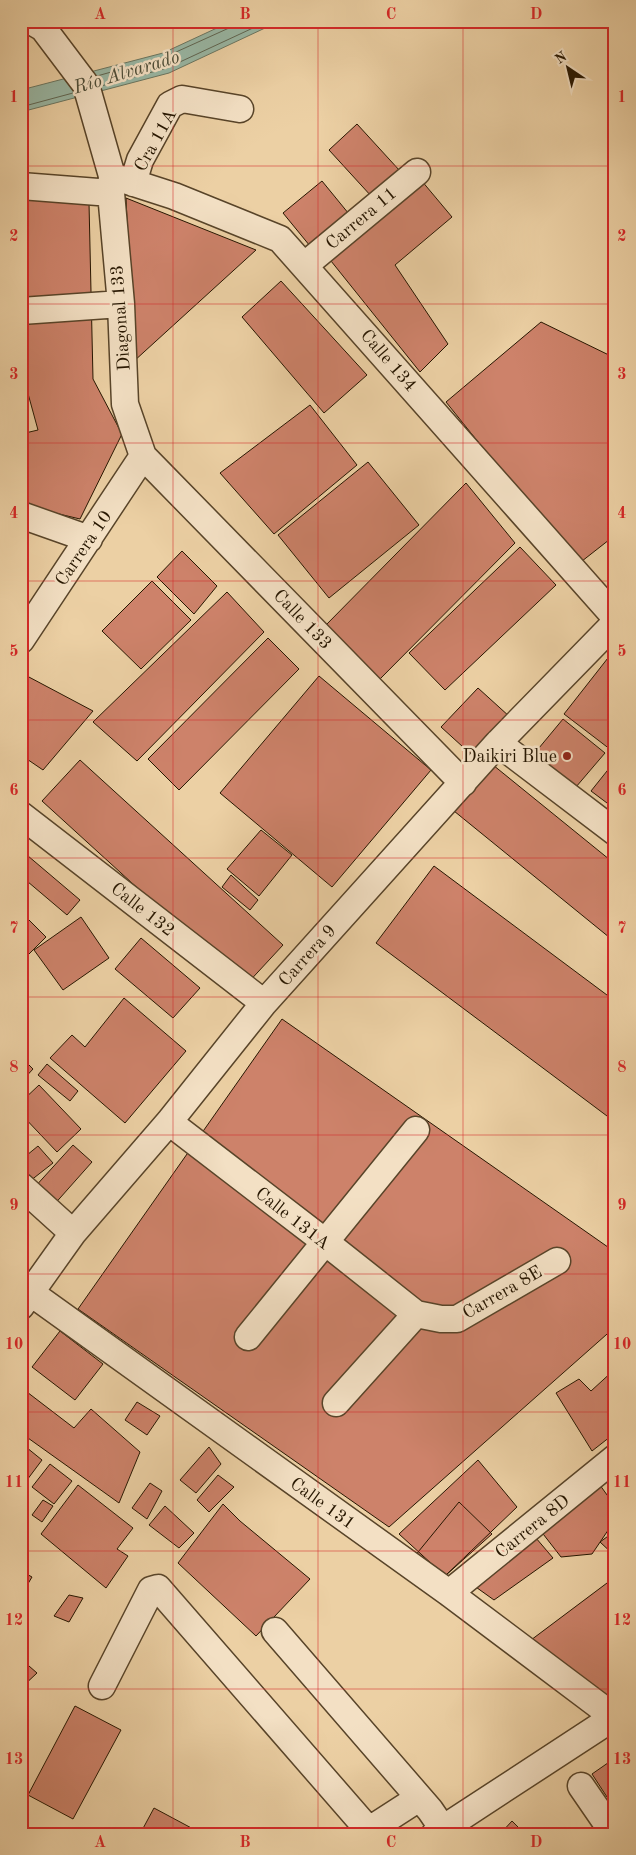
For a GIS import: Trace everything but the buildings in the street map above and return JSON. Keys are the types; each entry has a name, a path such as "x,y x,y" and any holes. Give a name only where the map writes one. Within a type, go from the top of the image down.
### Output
{"street":[{"path":"37,24 86,85 119,184"},
{"name":"Cra 11A","path":"119,184 140,160 170,106 182,99 240,109"},
{"name":"Carrera 11","path":"305,265 417,172"},
{"name":"Calle 134","path":"21,186 119,184 174,196 280,238 615,617"},
{"name":"Diagonal 133","path":"119,184 120,304 125,404 143,456"},
{"path":"21,311 120,304"},
{"name":"Carrera 10","path":"21,640 143,456"},
{"name":"Calle 133","path":"143,456 463,783"},
{"path":"21,516 89,539"},
{"name":"Carrera 9","path":"26,1299 73,1233 169,1122 264,1003 498,743 615,623"},
{"path":"498,743 615,832"},
{"name":"Calle 132","path":"21,816 264,1003"},
{"name":"Calle 131A","path":"169,1122 416,1314"},
{"path":"248,1337 416,1130"},
{"path":"21,1186 73,1233"},
{"name":"Carrera 8E","path":"416,1314 441,1319 457,1319 558,1261"},
{"name":"Calle 131","path":"26,1299 449,1594 614,1717"},
{"path":"336,1403 416,1314"},
{"name":"Carrera 8D","path":"449,1594 615,1458"},
{"path":"102,1686 151,1590 158,1588 366,1827 371,1829 419,1798"},
{"path":"275,1631 419,1798 439,1831 614,1717"},
{"path":"581,1786 614,1834"}],"water":[{"name":"Río Alvarado","path":"232,21 280,21 169,73 21,112 21,90 163,53"}],"place":[{"name":"Daikiri Blue","path":"567,756"}]}
